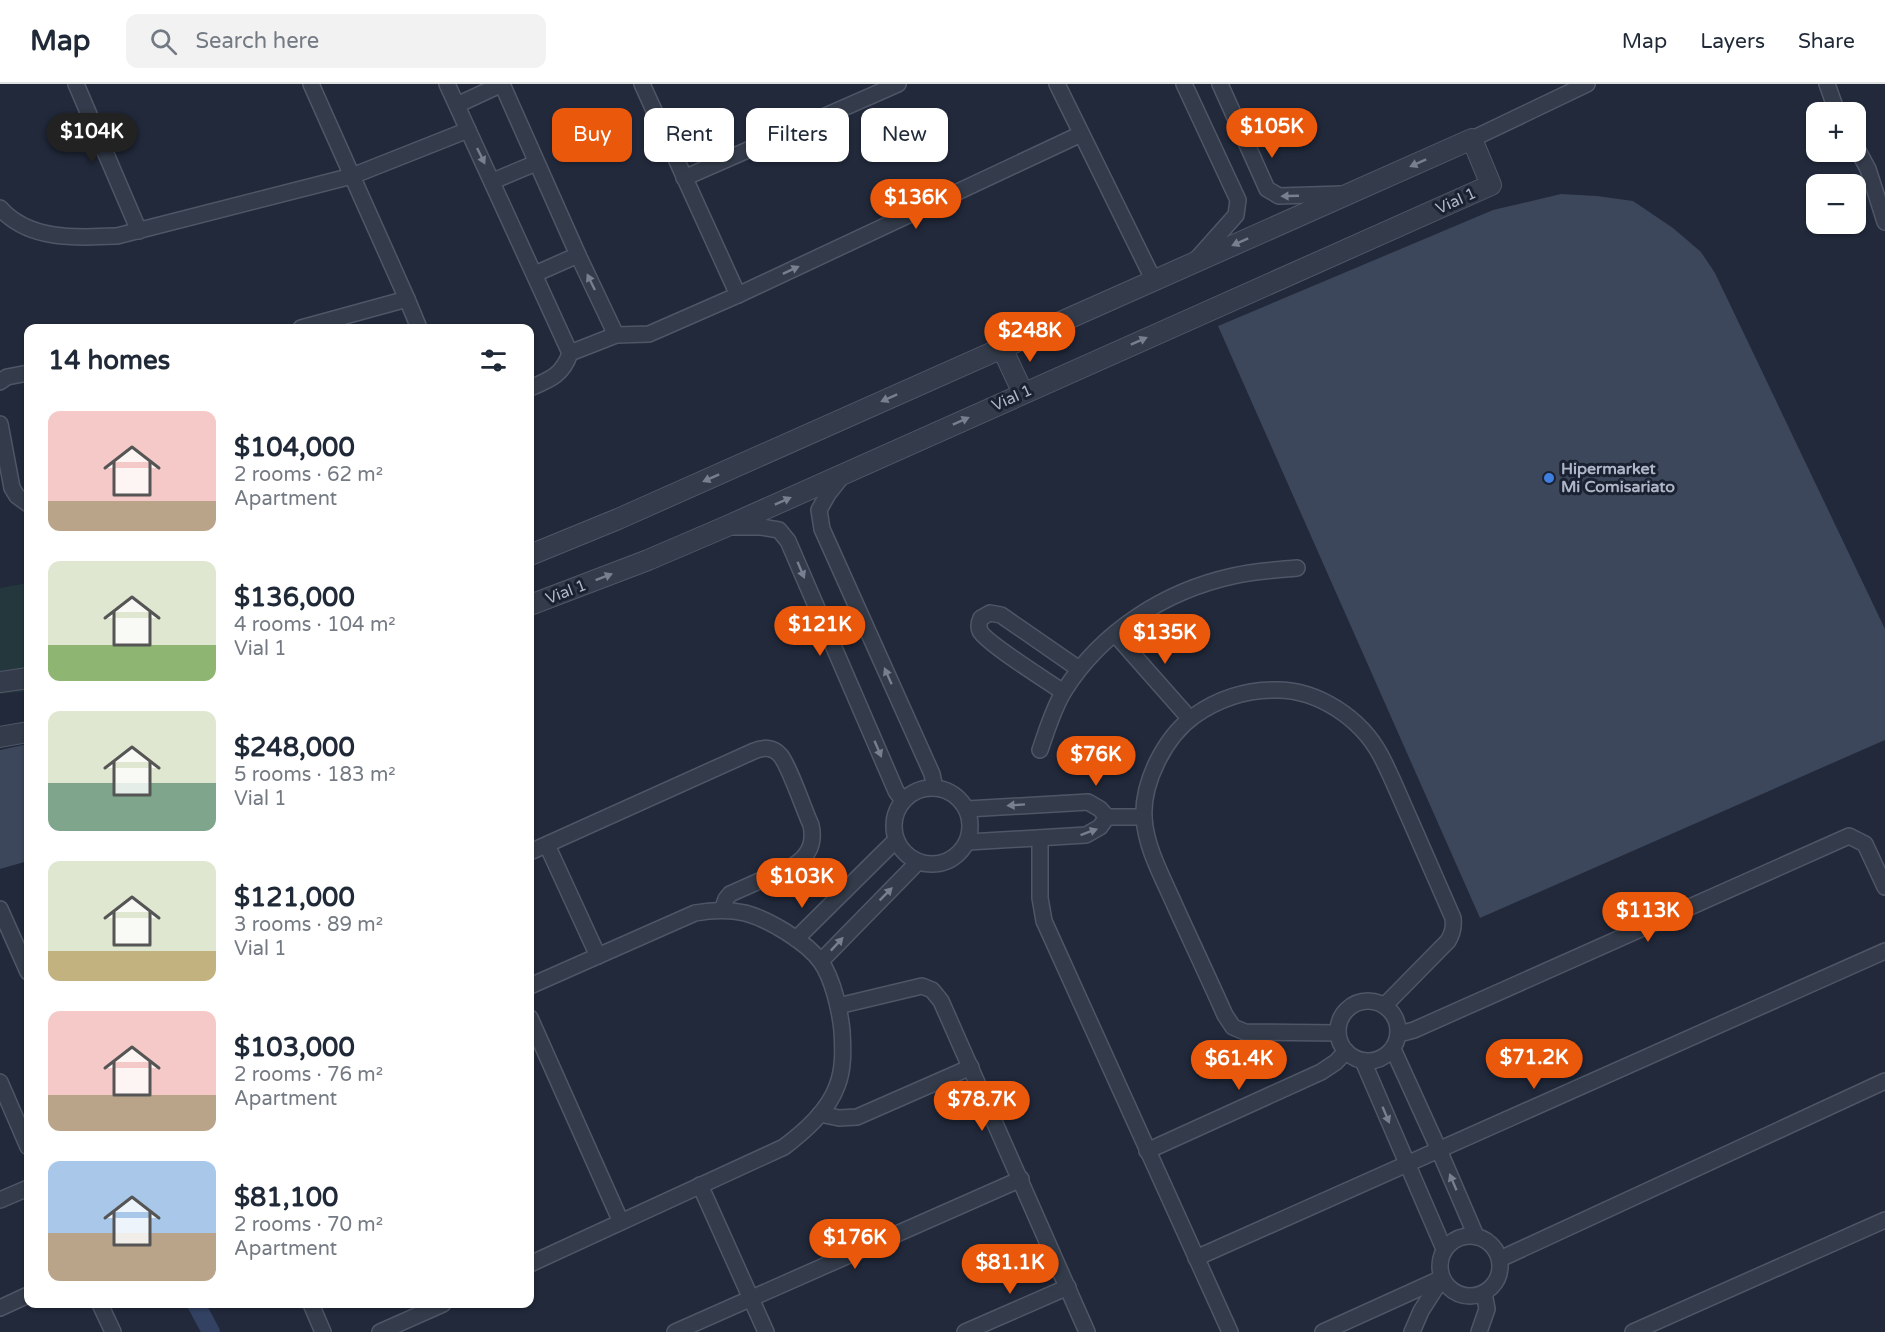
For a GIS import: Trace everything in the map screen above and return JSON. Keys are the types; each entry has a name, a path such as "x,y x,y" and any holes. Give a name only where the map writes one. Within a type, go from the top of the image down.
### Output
{"street":[{"path":"76,84 139,231"},
{"path":"311,84 417,324"},
{"path":"447,84 570,353 567,363 555,378 534,386"},
{"path":"457,105 502,84 616,335"},
{"path":"642,84 738,295"},
{"path":"684,178 898,84"},
{"path":"1057,84 1154,281"},
{"path":"1184,84 1238,200 1236,215 1193,263"},
{"path":"1220,84 1267,189 1279,196 1348,194"},
{"path":"534,553 618,519 1154,281 1472,139 1587,84"},
{"path":"1827,84 1834,102"},
{"path":"3,217 37,232 79,238 117,236 352,176 468,130"},
{"path":"570,353 616,335 649,334 738,295 1081,134"},
{"name":"Vial 1","path":"534,603 648,560 725,527 1491,185 1472,139"},
{"path":"1864,162 1885,222"},
{"path":"493,182 536,163"},
{"path":"535,274 578,255"},
{"path":"316,324 407,299"},
{"path":"1002,348 1023,393"},
{"path":"0,382 7,377 24,374"},
{"path":"0,424 12,488 24,501"},
{"path":"843,475 819,510 822,529 932,774 935,788"},
{"path":"725,527 760,527 779,530 789,541 896,791 903,801"},
{"path":"1040,750 1063,692 1080,669 1115,633 1147,610 1188,590 1233,576 1296,568"},
{"path":"1063,692 982,634 978,625 981,618 990,613 1001,615 1080,669"},
{"path":"1115,633 1190,719"},
{"path":"0,682 24,679"},
{"path":"1338,1033 1245,1032 1228,1022 1158,866 1144,817 1146,795 1155,768 1173,737 1190,719 1206,707 1229,697 1267,690 1295,691 1318,698 1342,713 1356,724 1381,755 1454,924 1448,941 1385,1005"},
{"path":"0,737 24,733"},
{"path":"534,850 759,748 771,749 783,759 811,825 812,845 801,861 793,866 730,894 722,910"},
{"path":"935,788 948,791 959,798 967,809 970,821 968,842 956,856 944,863 931,865 918,862 904,853 896,840 893,826 896,813 903,801 918,791 935,788"},
{"path":"967,809 1088,802 1100,809 1107,817 1144,817"},
{"path":"968,842 1086,835 1100,827 1107,817"},
{"path":"1399,1034 1425,1025 1849,836 1864,844 1885,887"},
{"path":"1040,838 1040,898 1044,921 1230,1332"},
{"path":"796,939 896,840"},
{"path":"546,844 598,956"},
{"path":"821,961 918,862"},
{"path":"0,909 24,963"},
{"path":"534,984 695,913 722,910 756,917 796,939 814,952 830,979 838,1006 842,1042 838,1085 820,1114 784,1147 534,1262"},
{"path":"1196,1258 1885,951"},
{"path":"838,1006 922,986 927,987 941,1001 1087,1332"},
{"path":"1363,1001 1374,1001 1385,1005 1393,1012 1398,1022 1399,1034 1393,1049 1380,1059 1363,1061 1354,1058 1340,1043 1339,1022 1344,1012 1352,1005 1363,1001"},
{"path":"534,1027 621,1221"},
{"path":"1393,1049 1476,1236"},
{"path":"1147,1151 1321,1072 1336,1062 1346,1051"},
{"path":"1363,1061 1444,1249"},
{"path":"820,1114 839,1118 857,1117 971,1066"},
{"path":"1500,1259 1885,1082"},
{"path":"2,1090 24,1139"},
{"path":"675,1332 1021,1179"},
{"path":"700,1185 766,1332"},
{"path":"0,1200 24,1190"},
{"path":"1633,1332 1885,1220"},
{"path":"1464,1236 1476,1236 1491,1244 1500,1259 1498,1279 1484,1293 1475,1296 1464,1296 1447,1287 1439,1268 1444,1249 1453,1240 1464,1236"},
{"path":"1323,1332 1442,1278"},
{"path":"1412,1332 1421,1311 1442,1278"},
{"path":"965,1332 1068,1287"},
{"path":"1479,1332 1487,1309 1484,1293"},
{"path":"0,1308 24,1297"},
{"path":"102,1308 113,1332"},
{"path":"313,1308 323,1332"},
{"path":"380,1332 434,1308"}],"green space":[{"path":"24,584 24,691 0,694 0,588"}],"building":[{"name":"Hipermarket Mi Comisariato","path":"1561,194 1633,201 1673,228 1701,252 1715,273 1885,629 1885,740 1480,918 1218,326 1493,210"},
{"path":"24,745 24,862 0,869 0,750"}],"waterway":[{"path":"198,1308 211,1332"}],"place":[{"name":"Hipermarket Mi Comisariato","path":"1549,478"}]}
